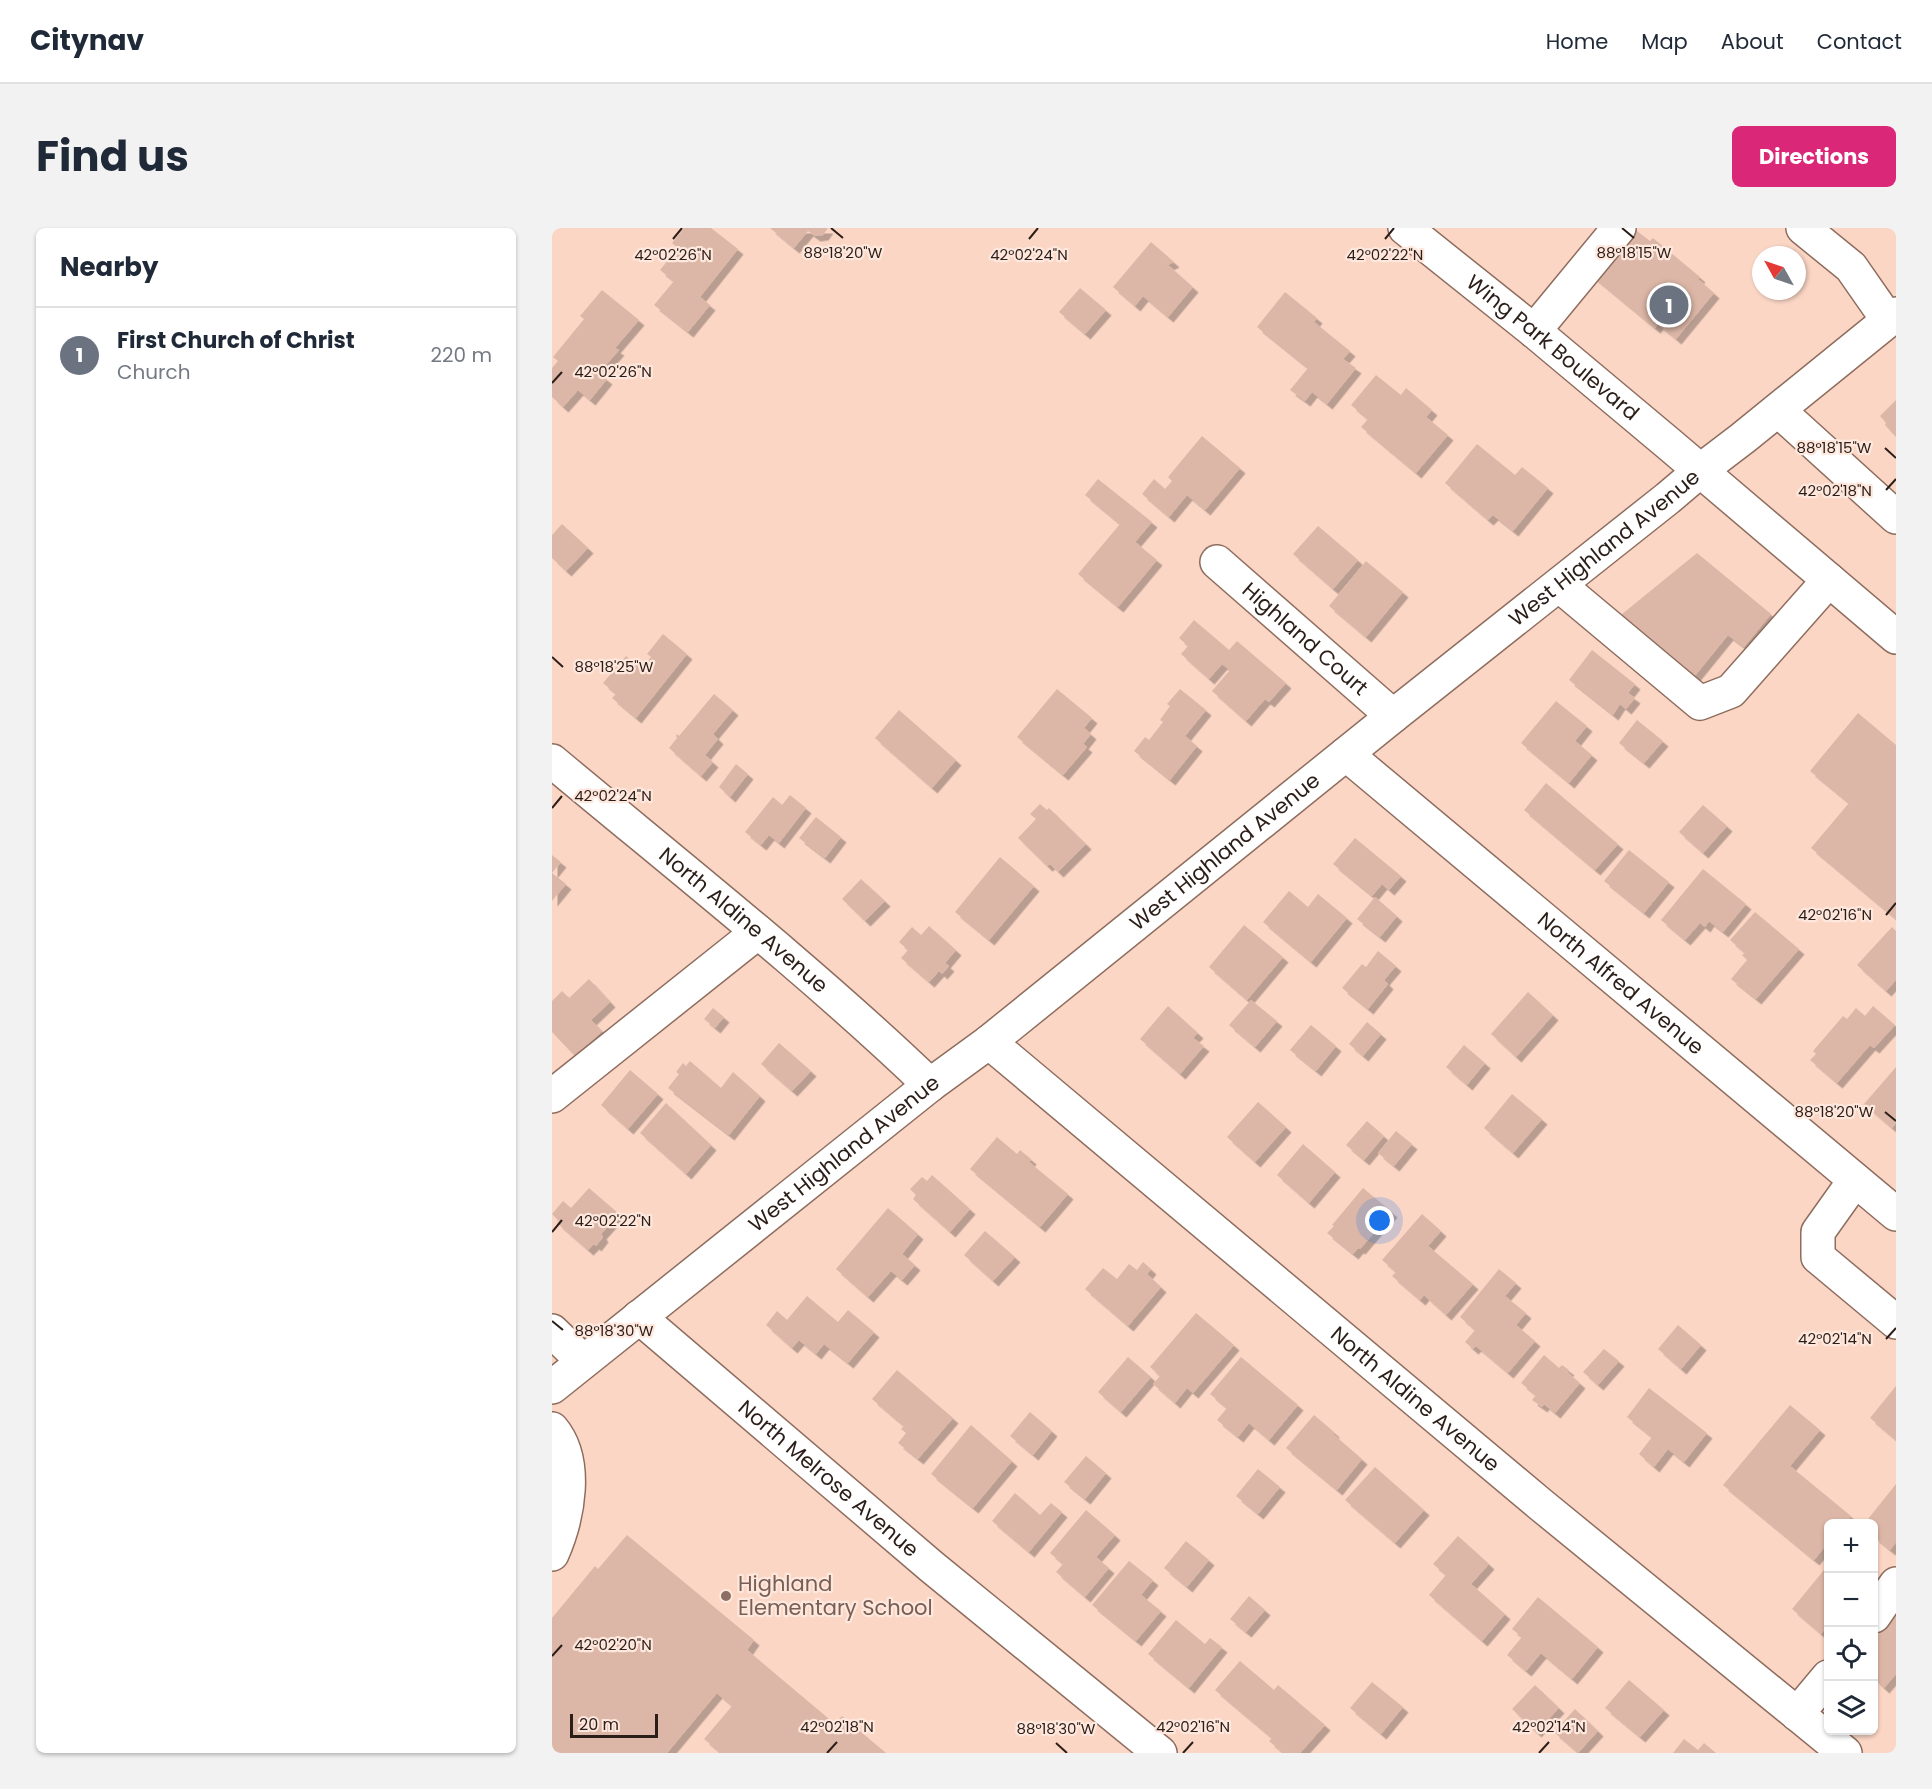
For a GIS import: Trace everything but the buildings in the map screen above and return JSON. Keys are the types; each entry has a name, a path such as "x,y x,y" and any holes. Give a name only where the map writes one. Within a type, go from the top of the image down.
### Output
{"street":[{"name":"Wing Park Boulevard","path":"1405,228 1534,331 1829,580 1892,623"},
{"path":"1534,331 1619,228"},
{"path":"1803,228 1851,267 1892,317"},
{"name":"West Highland Avenue","path":"552,1387 930,1085 989,1042 1892,317"},
{"path":"1778,410 1896,517"},
{"name":"Highland Court","path":"1217,562 1393,716"},
{"path":"1559,585 1700,703 1731,691 1829,580"},
{"name":"North Alfred Avenue","path":"1346,754 1896,1214"},
{"name":"North Aldine Avenue","path":"552,761 758,932 930,1085"},
{"path":"552,1096 758,932"},
{"name":"North Aldine Avenue","path":"989,1042 1540,1504 1845,1753"},
{"path":"1855,1180 1818,1232 1818,1257 1896,1322"},
{"name":"North Melrose Avenue","path":"639,1317 923,1560 1160,1753"},
{"path":"552,1331 583,1361"},
{"path":"552,1429 566,1454 570,1474 560,1536 552,1554"},
{"path":"1878,1610 1896,1584"},
{"path":"1797,1714 1825,1681"}],"place":[{"name":"First Church of Christ","path":"1669,305"},
{"name":"Highland Elementary School","path":"726,1596"}]}
